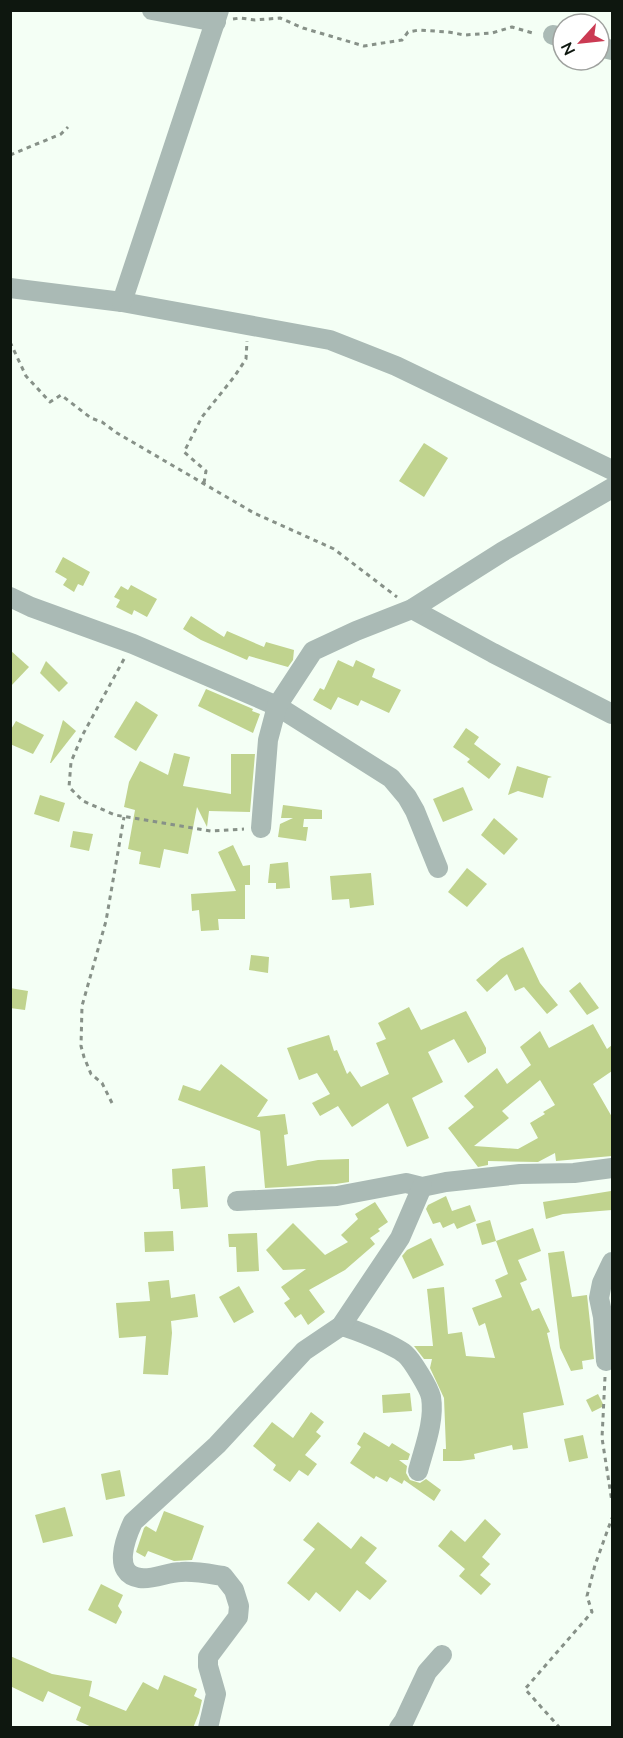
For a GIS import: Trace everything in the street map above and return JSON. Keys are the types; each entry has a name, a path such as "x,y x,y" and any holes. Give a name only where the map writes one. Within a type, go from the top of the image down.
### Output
{"street":[{"path":"122,302 218,16 152,10"},
{"path":"10,288 122,302 330,340 396,366 612,470"},
{"path":"261,828 268,740 277,706 313,651 412,609 502,552 612,489"},
{"path":"10,597 132,644 277,706 391,778 415,811 438,868"},
{"path":"412,609 612,714"},
{"path":"237,1201 295,1196 337,1196 406,1183 422,1187 446,1182 520,1174 574,1173 612,1168"},
{"path":"208,1728 216,1702 216,1694 208,1666 208,1657 238,1617 237,1596 223,1576 180,1571 140,1578 133,1575 127,1570 122,1558 126,1539 133,1522 217,1445 304,1351 341,1326 400,1238 422,1187"},
{"path":"606,1360 603,1317 599,1298 602,1283 612,1262"},
{"path":"341,1326 355,1329 405,1354 421,1377 431,1396 430,1423 418,1471"},
{"path":"399,1728 427,1672 442,1655"}],"path":[{"path":"218,16 255,20 280,18 364,46 402,40 408,33 419,30 465,35 492,33 512,27 536,34 551,35"},
{"path":"10,155 60,134 68,127"},
{"path":"204,483 206,471 184,452 202,417 246,359 247,333 251,326"},
{"path":"10,342 26,376 50,402 61,395 91,418 102,422 254,513 334,549 412,609"},
{"path":"132,644 82,736 71,762 69,788 83,801 115,815 211,831 261,828"},
{"path":"112,1104 102,1083 91,1074 84,1057 81,1046 82,1006 106,921 124,816"},
{"path":"606,1360 602,1438 612,1502"},
{"path":"560,1728 525,1689 592,1612 587,1596 595,1565 612,1518"}],"building":[{"path":"424,443 448,458 424,497 399,481"},
{"path":"63,557 90,572 83,586 78,584 74,592 63,585 67,579 55,572"},
{"path":"131,585 157,599 147,617 134,610 132,615 116,607 120,600 114,597 121,586 128,590"},
{"path":"191,616 224,637 227,631 264,647 266,642 294,650 293,660 288,667 249,656 247,660 201,640 183,629"},
{"path":"10,650 29,667 10,687"},
{"path":"338,660 353,667 356,660 375,669 372,677 401,690 389,713 361,700 358,706 338,697 331,710 313,700 320,688 324,690"},
{"path":"46,661 68,683 59,692 40,673"},
{"path":"206,689 260,714 253,733 198,706"},
{"path":"136,701 158,715 136,751 114,737"},
{"path":"63,720 76,731 50,763"},
{"path":"16,721 44,735 33,754 10,744 10,731"},
{"path":"466,728 479,737 474,744 501,764 489,779 467,762 470,759 453,747"},
{"path":"174,753 190,757 183,786 231,794 231,754 255,754 250,812 209,811 207,827 197,807 188,854 164,849 160,868 139,864 141,852 128,849 135,810 124,807 129,782 140,761 168,775"},
{"path":"517,766 552,777 548,778 543,798 518,791 508,795"},
{"path":"463,787 473,810 443,822 433,799"},
{"path":"40,795 65,803 59,822 34,814"},
{"path":"283,805 322,810 322,819 304,819 303,827 308,827 306,841 278,837 280,824 293,818 281,818"},
{"path":"494,818 518,839 504,855 481,835"},
{"path":"73,831 93,834 89,851 70,847"},
{"path":"233,845 243,866 250,865 250,885 245,885 245,919 218,919 219,930 201,931 199,910 192,911 191,894 236,891 218,852"},
{"path":"288,862 290,888 276,889 276,883 268,883 270,864"},
{"path":"467,868 487,884 467,907 448,892"},
{"path":"371,873 374,905 350,908 349,899 332,900 330,876"},
{"path":"523,947 540,983 558,1005 547,1014 524,987 515,991 507,974 487,992 476,980 501,959"},
{"path":"251,955 269,957 268,973 249,970"},
{"path":"580,982 599,1008 587,1015 569,991"},
{"path":"10,988 28,991 25,1010 10,1008"},
{"path":"409,1007 421,1030 466,1011 486,1048 486,1053 468,1063 454,1039 428,1052 443,1082 412,1098 429,1138 407,1147 388,1103 352,1127 338,1106 320,1116 312,1103 330,1094 317,1073 299,1080 287,1048 329,1035 334,1051 337,1050 347,1074 350,1071 361,1087 389,1074 376,1043 386,1039 378,1023"},
{"path":"593,1024 607,1049 612,1045 612,1071 593,1084 612,1117 612,1156 556,1161 555,1153 538,1162 488,1161 488,1165 478,1167 448,1128 474,1107 464,1096 497,1068 507,1084 531,1065 520,1047 540,1031 549,1048","holes":["540,1080 555,1105 530,1123 538,1138 518,1149 474,1146 509,1118 502,1111"]},
{"path":"221,1064 268,1100 257,1117 285,1114 288,1134 284,1135 287,1166 318,1160 349,1159 349,1182 265,1188 260,1131 178,1100 183,1085 200,1091"},
{"path":"205,1166 208,1207 181,1209 179,1189 173,1189 172,1169"},
{"path":"611,1191 612,1210 563,1214 546,1219 543,1202"},
{"path":"446,1196 452,1211 470,1205 476,1221 457,1229 454,1223 443,1228 440,1222 433,1224 426,1209 428,1205"},
{"path":"375,1202 388,1222 370,1238 375,1244 345,1270 309,1290 325,1312 308,1325 301,1314 295,1318 284,1303 290,1299 281,1287 306,1269 283,1270 266,1250 293,1223 325,1255 348,1242 341,1235 358,1219 355,1214"},
{"path":"490,1220 496,1241 482,1245 476,1224"},
{"path":"533,1228 541,1251 518,1260 527,1280 520,1283 532,1311 539,1308 550,1332 547,1333 564,1405 523,1413 528,1448 513,1450 512,1445 474,1454 475,1459 443,1461 443,1449 446,1449 444,1398 430,1368 432,1359 424,1359 414,1346 433,1346 427,1289 444,1287 448,1334 462,1332 466,1356 495,1358 485,1323 479,1326 472,1308 502,1297 495,1280 508,1274 496,1241"},
{"path":"173,1231 174,1251 145,1252 144,1232"},
{"path":"257,1233 259,1271 237,1272 236,1247 229,1247 228,1234"},
{"path":"431,1238 444,1265 413,1279 402,1256 407,1250"},
{"path":"564,1251 572,1297 587,1295 594,1359 582,1361 583,1369 571,1371 560,1348 548,1253"},
{"path":"169,1280 171,1298 195,1294 198,1317 171,1321 168,1375 143,1374 146,1336 119,1338 116,1303 150,1301 148,1282"},
{"path":"239,1286 254,1312 234,1323 219,1297"},
{"path":"410,1393 412,1411 383,1413 382,1395"},
{"path":"598,1394 604,1406 592,1412 586,1400"},
{"path":"311,1412 324,1422 316,1432 321,1436 305,1455 317,1464 308,1476 299,1470 290,1482 273,1470 276,1465 253,1446 272,1422 293,1438"},
{"path":"364,1432 389,1447 392,1443 410,1454 408,1460 399,1460 407,1466 406,1473 410,1480 420,1483 426,1479 441,1490 434,1501 404,1480 402,1484 390,1477 387,1482 376,1476 374,1479 350,1463 361,1447 357,1444"},
{"path":"583,1435 588,1458 569,1462 564,1439"},
{"path":"120,1470 125,1496 106,1500 101,1474"},
{"path":"65,1507 73,1536 43,1543 35,1515"},
{"path":"164,1511 204,1526 192,1560 174,1561 148,1551 145,1557 136,1552 144,1528 146,1526 156,1532"},
{"path":"485,1519 501,1534 482,1557 490,1564 480,1575 491,1584 481,1595 459,1576 465,1569 438,1546 451,1530 465,1542"},
{"path":"318,1522 351,1549 361,1536 377,1548 365,1563 387,1581 370,1600 357,1590 340,1612 316,1592 309,1601 287,1583 315,1549 303,1540"},
{"path":"101,1584 123,1595 118,1606 122,1612 116,1624 88,1610"},
{"path":"10,1656 52,1674 92,1681 89,1696 126,1711 143,1682 158,1690 164,1675 197,1689 194,1696 202,1700 199,1713 193,1728 94,1728 76,1720 81,1707 48,1691 43,1702 10,1686"}]}
